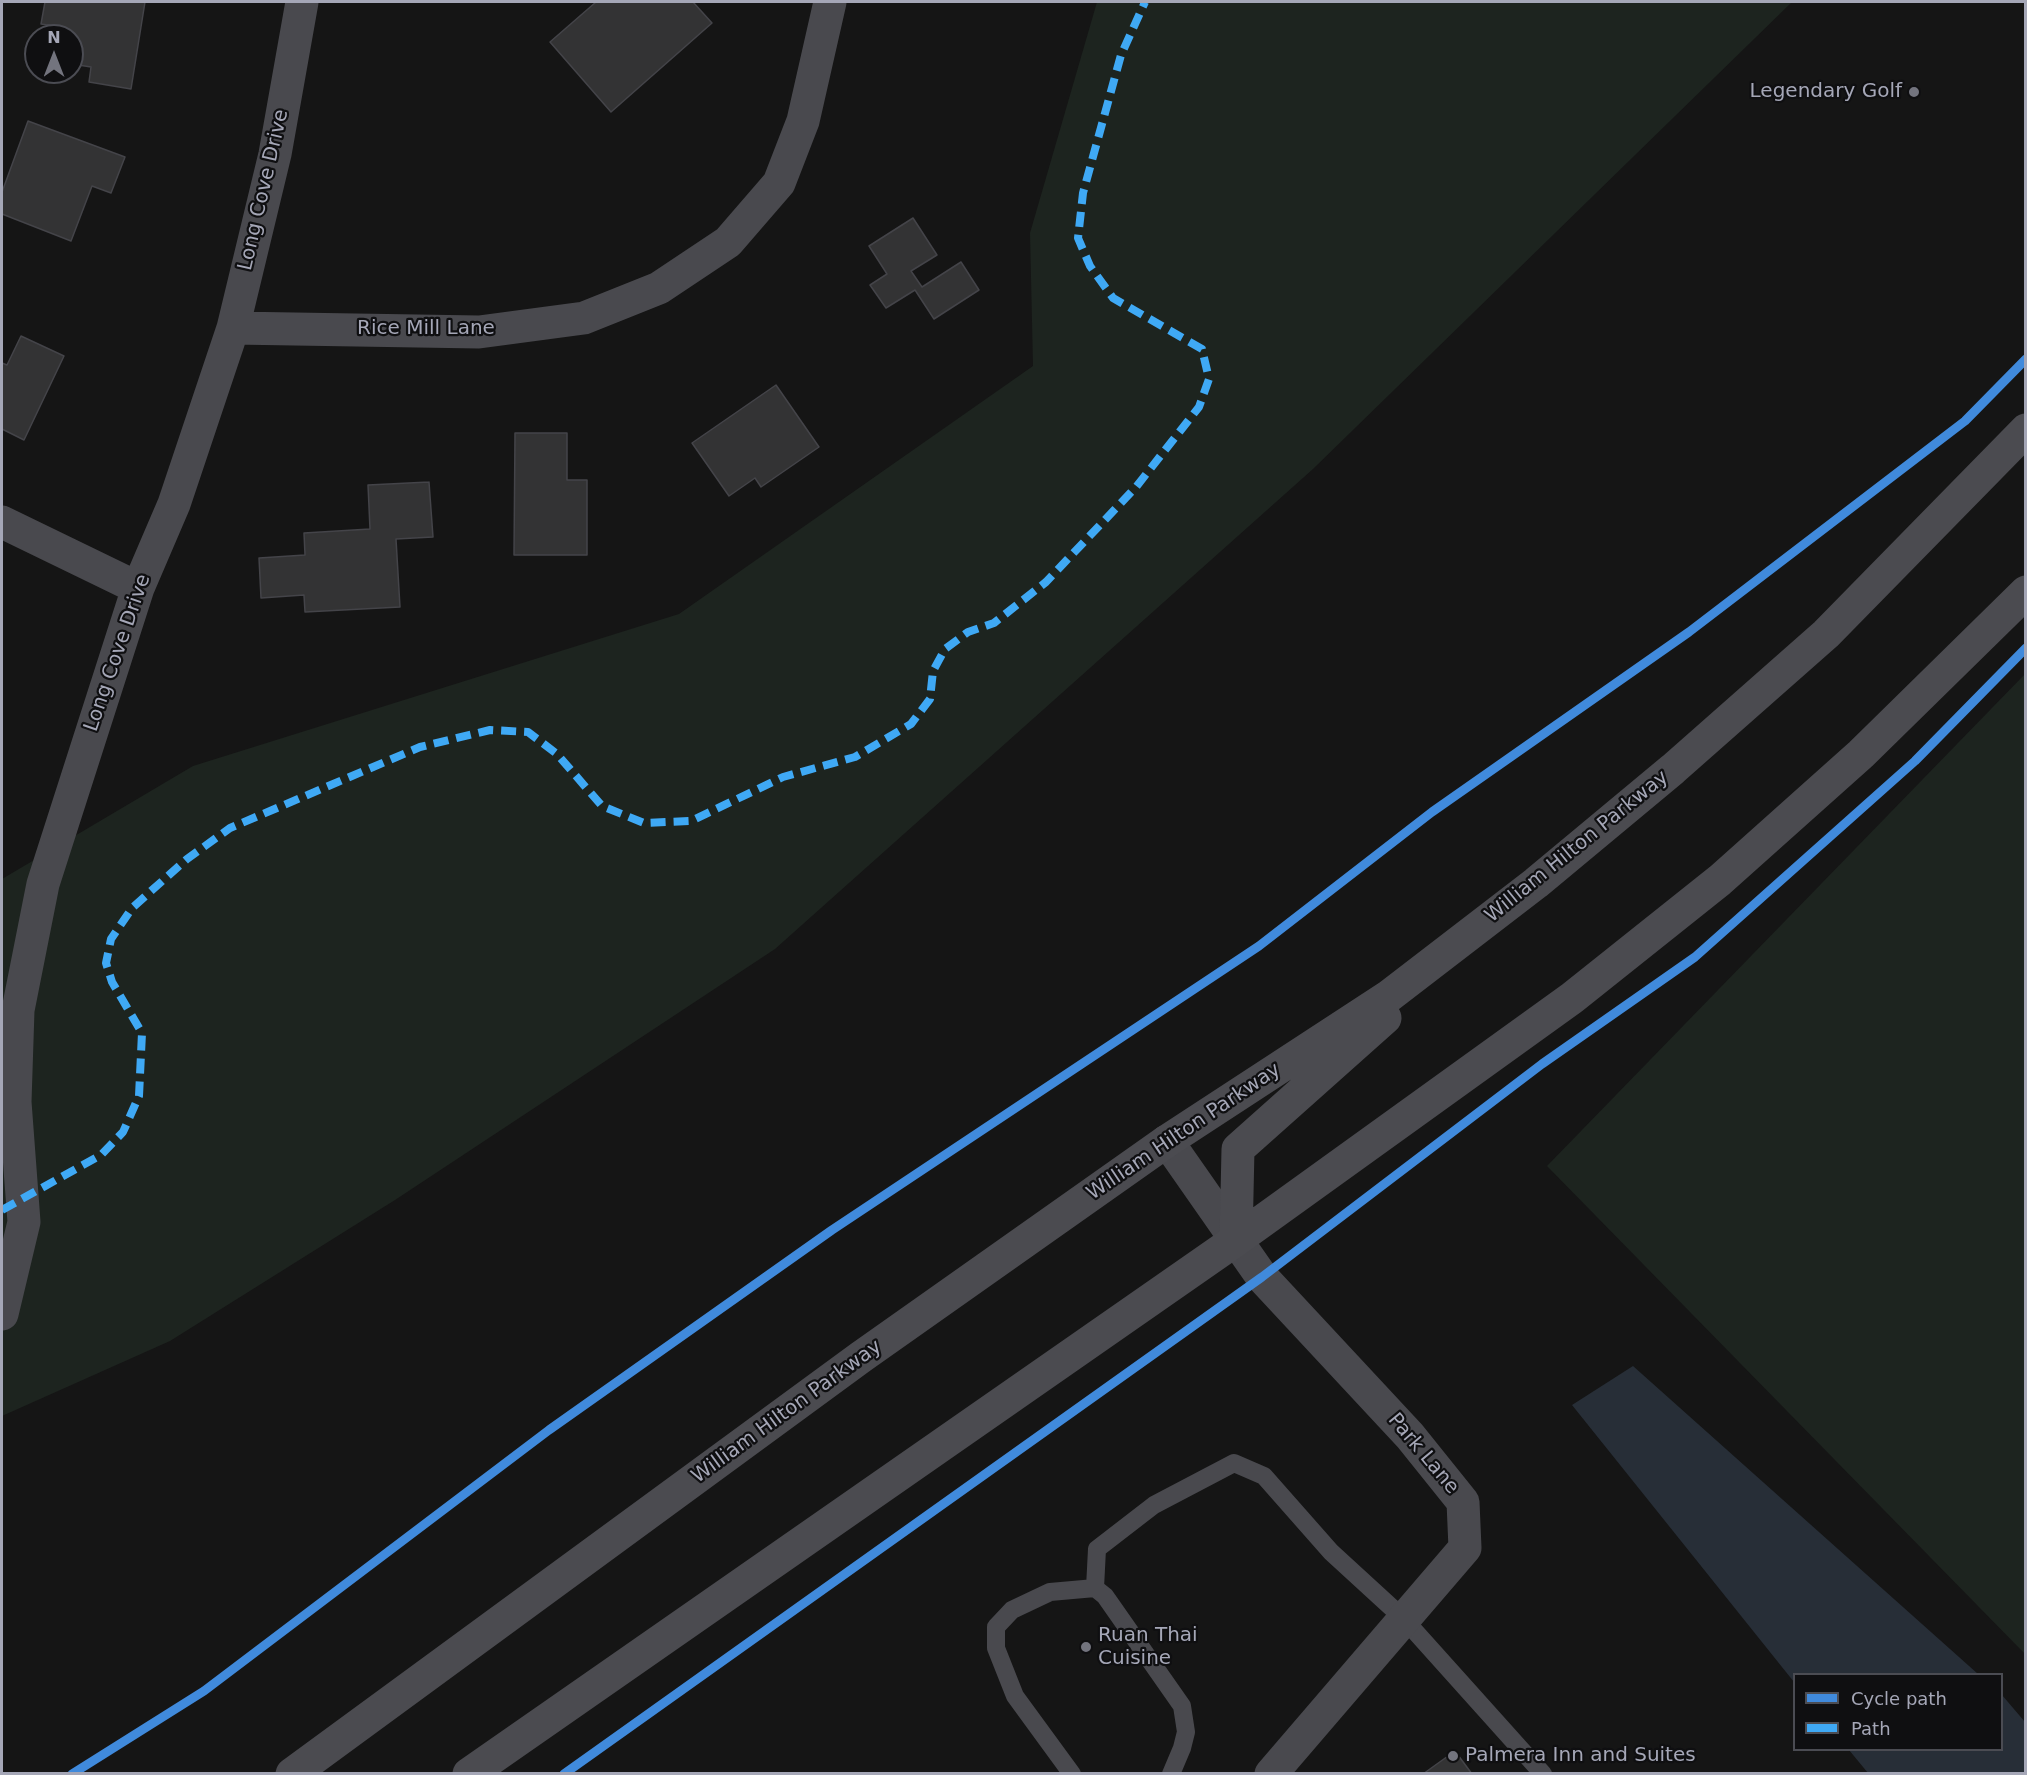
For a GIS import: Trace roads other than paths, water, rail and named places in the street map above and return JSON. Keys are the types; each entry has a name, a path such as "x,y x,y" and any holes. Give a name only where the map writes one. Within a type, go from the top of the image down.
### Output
{"highway":[{"name":"William Hilton Parkway","path":"298,1770 861,1357 1167,1141 1389,996 1536,884 1673,770 1826,634 2025,430"},
{"path":"469,1773 1236,1240 1572,998 1720,880 1861,754 2025,592"},
{"path":"1236,1240 1238,1149 1536,884"}],"street":[{"name":"Long Cove Drive","path":"2,1314 24,1222 10,1010 43,884 138,588 174,504 233,328 275,154 302,2"},
{"name":"Rice Mill Lane","path":"233,328 479,332 584,318 659,288 728,242 779,183 803,121 830,2"},
{"path":"2,522 138,588"},
{"name":"Park Lane","path":"1167,1141 1262,1277 1410,1436 1463,1502 1465,1548 1271,1773"}],"lane":[{"path":"1095,1588 1097,1549 1154,1505 1234,1463 1264,1476 1331,1552 1403,1618 1543,1773"},
{"path":"1072,1773 1015,1696 996,1648 996,1627 1012,1610 1050,1592 1095,1588 1105,1596 1182,1706 1186,1732 1171,1773"}],"place":[{"name":"Legendary Golf","path":"1914,92"},
{"name":"Ruan Thai Cuisine","path":"1086,1647"},
{"name":"Palmera Inn and Suites","path":"1453,1756"}]}
